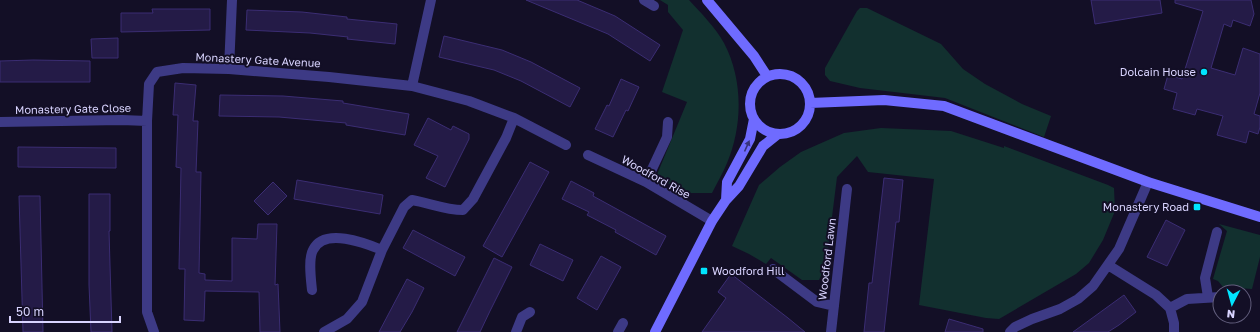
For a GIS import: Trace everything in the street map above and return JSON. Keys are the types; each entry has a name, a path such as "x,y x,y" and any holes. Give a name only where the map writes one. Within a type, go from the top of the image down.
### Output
{"street":[{"path":"230,68 232,0"},
{"path":"412,86 430,0"},
{"path":"644,0 654,6"},
{"path":"707,0 754,56 767,76"},
{"name":"Monastery Gate Avenue","path":"154,332 147,312 147,121 149,84 157,72 183,68 230,68 412,86 469,101 514,118 566,145"},
{"path":"779,74 792,76 800,81 809,94 809,113 801,125 788,133 778,134 768,132 754,119 750,109 750,100 753,90 758,82 767,76 779,74"},
{"path":"810,103 884,100 944,106 1148,182 1260,217"},
{"path":"324,332 347,319 362,302 382,250 404,206 412,200 452,210 463,210 473,199 506,138 514,118"},
{"path":"726,200 727,182 750,140 754,119"},
{"name":"Monastery Gate Close","path":"0,122 147,121"},
{"path":"646,182 667,137 668,122"},
{"path":"655,332 712,221 726,200 738,186 763,146 778,134"},
{"name":"Woodford Rise","path":"588,155 646,182 712,221"},
{"path":"1010,332 1015,327 1032,319 1060,309 1078,299 1093,286 1119,249 1148,182"},
{"name":"Woodford Lawn","path":"831,332 847,189"},
{"path":"1208,297 1205,278 1217,232"},
{"path":"312,290 311,262 313,250 321,241 330,239 345,239 362,242 382,250"},
{"path":"1108,265 1156,295 1170,308 1174,323 1174,332"},
{"path":"773,269 817,302 834,306"},
{"path":"1170,308 1187,299 1212,297"},
{"path":"516,332 522,317 530,312"},
{"path":"618,332 623,322"}],"green space":[{"path":"660,0 689,0 708,20 724,43 735,72 739,102 736,133 727,163 712,193 685,193 656,177 687,102 662,92 683,30 668,12 668,5"},
{"path":"860,8 867,8 941,44 963,69 985,84 1022,104 1051,116 1044,137 945,98 860,88 830,81 825,75 825,68"},
{"path":"881,128 951,131 1004,148 1004,146 1114,188 1115,211 1103,240 1089,263 1076,274 999,319 986,318 919,305 934,179 868,172 857,156 837,177 826,265 819,280 802,280 771,258 766,264 732,246 759,185 780,167 801,152 844,133"},
{"path":"1219,224 1260,235 1260,257 1252,289 1252,284 1220,284 1213,279 1227,231"}],"building":[{"path":"526,0 577,0 615,16 660,45 650,61 608,34"},
{"path":"1091,0 1160,0 1162,13 1095,24"},
{"name":"Dolcain House","path":"1175,0 1251,0 1254,14 1250,26 1233,20 1231,27 1224,24 1211,68 1235,75 1243,48 1260,54 1260,93 1254,114 1260,116 1260,127 1258,134 1249,131 1246,143 1217,135 1223,116 1197,109 1195,115 1173,109 1177,93 1164,89 1168,75 1182,79 1203,11 1175,3"},
{"path":"152,9 210,9 210,30 121,32 121,13 153,13"},
{"path":"247,10 302,12 347,17 347,19 397,24 395,44 347,39 348,37 310,33 246,30"},
{"path":"444,36 502,50 531,62 580,88 570,107 521,81 494,70 439,57"},
{"path":"118,38 118,58 92,58 91,39"},
{"path":"0,61 90,61 90,82 0,82"},
{"path":"621,79 639,87 628,111 626,110 613,137 595,129 607,105 609,106"},
{"path":"175,83 196,85 193,121 198,121 196,172 201,172 199,273 205,274 205,280 232,281 232,238 257,239 258,224 277,224 275,285 278,284 280,332 260,332 259,292 205,291 204,321 184,320 185,269 179,269 181,168 176,167 178,115 173,115"},
{"path":"220,95 283,96 343,101 343,103 409,114 405,135 346,125 346,123 279,117 219,116"},
{"path":"428,118 451,130 453,126 469,134 469,139 445,187 426,178 438,156 414,145"},
{"path":"18,147 116,148 116,168 18,167"},
{"path":"530,162 549,172 502,257 483,246"},
{"path":"884,178 903,180 899,222 896,222 884,332 864,332 869,283 872,283"},
{"path":"297,180 383,195 380,214 294,199"},
{"path":"571,181 594,193 593,196 666,236 656,255 615,232 616,230 587,215 589,212 562,199"},
{"path":"273,182 287,196 268,215 254,201"},
{"path":"89,194 110,194 109,231 112,332 91,332 89,285"},
{"path":"19,196 40,196 43,332 23,332"},
{"path":"1166,220 1185,230 1167,266 1147,257"},
{"path":"413,230 465,257 455,276 403,248"},
{"path":"540,244 573,260 563,281 530,265"},
{"path":"601,256 621,267 597,310 577,298"},
{"path":"494,258 512,267 480,332 457,332"},
{"path":"731,274 805,332 702,332 726,298 718,292"},
{"path":"407,279 424,288 412,312 400,332 379,332"},
{"path":"1124,295 1136,312 1119,325 1108,332 1073,332"},
{"path":"949,319 983,329 983,332 945,332"}],"place":[{"name":"Dolcain House","path":"1204,72"},
{"name":"Monastery Road","path":"1197,207"},
{"name":"Woodford Hill","path":"704,271"}]}
